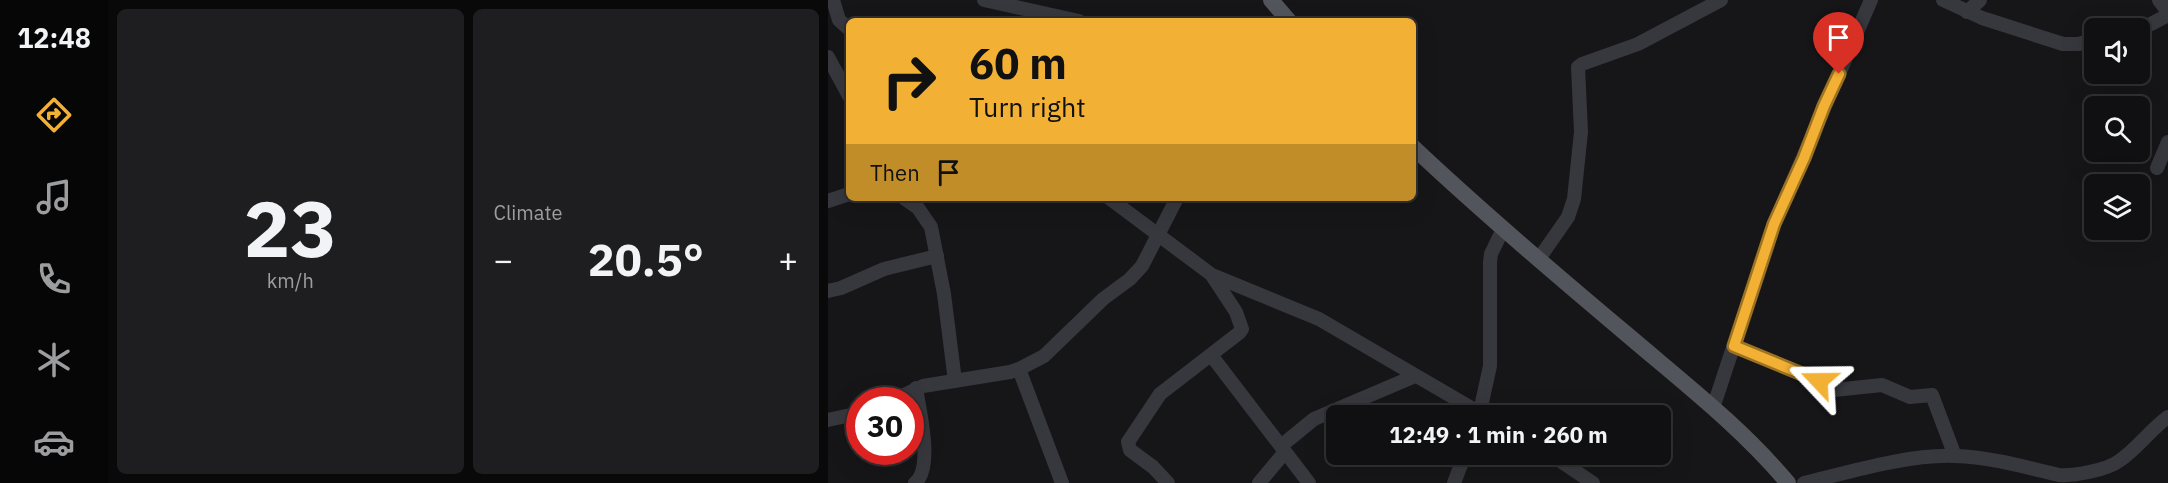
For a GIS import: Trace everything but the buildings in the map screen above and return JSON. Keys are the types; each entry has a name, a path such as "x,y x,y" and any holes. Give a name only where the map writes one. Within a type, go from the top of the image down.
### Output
{"main road":[{"path":"1271,0 1286,18"},
{"path":"1416,150 1538,260 1713,408 1746,438 1788,483"}],"street":[{"path":"984,0 1065,18"},
{"path":"1538,260 1568,217 1574,199 1581,132 1578,67 1638,44 1721,0"},
{"path":"1713,408 1774,224 1871,0"},
{"path":"1943,0 1967,12 2063,44 2084,42"},
{"path":"1967,12 1980,0"},
{"path":"2150,24 2168,13 2159,0"},
{"path":"833,11 846,26"},
{"path":"828,57 846,90"},
{"path":"2157,168 2168,142"},
{"path":"828,201 846,195"},
{"path":"908,201 918,208 931,227 955,381"},
{"path":"1113,201 1212,276 1319,319 1465,405"},
{"path":"922,387 1019,369 1044,356 1103,299 1131,279 1142,266 1175,201"},
{"path":"1482,405 1490,366 1490,262 1503,229"},
{"path":"828,291 841,288 884,268 937,256"},
{"path":"1168,483 1153,467 1130,450 1128,442 1160,394 1242,329 1236,312 1212,276"},
{"path":"1734,346 1813,378 1834,390 1882,385 1910,397 1932,395 1955,456"},
{"path":"1211,355 1309,483"},
{"path":"1019,369 1062,483"},
{"path":"1259,483 1283,449 1314,419 1415,376"},
{"path":"828,420 846,416"},
{"path":"1804,483 1903,461 1955,456 1991,460 2071,479 2119,461 2155,426 2168,417"},
{"path":"915,483 921,477 922,465"},
{"path":"1454,483 1461,465"},
{"path":"1566,465 1593,483"}],"route":[{"path":"1819,381 1734,346 1774,224 1839,74"}]}
